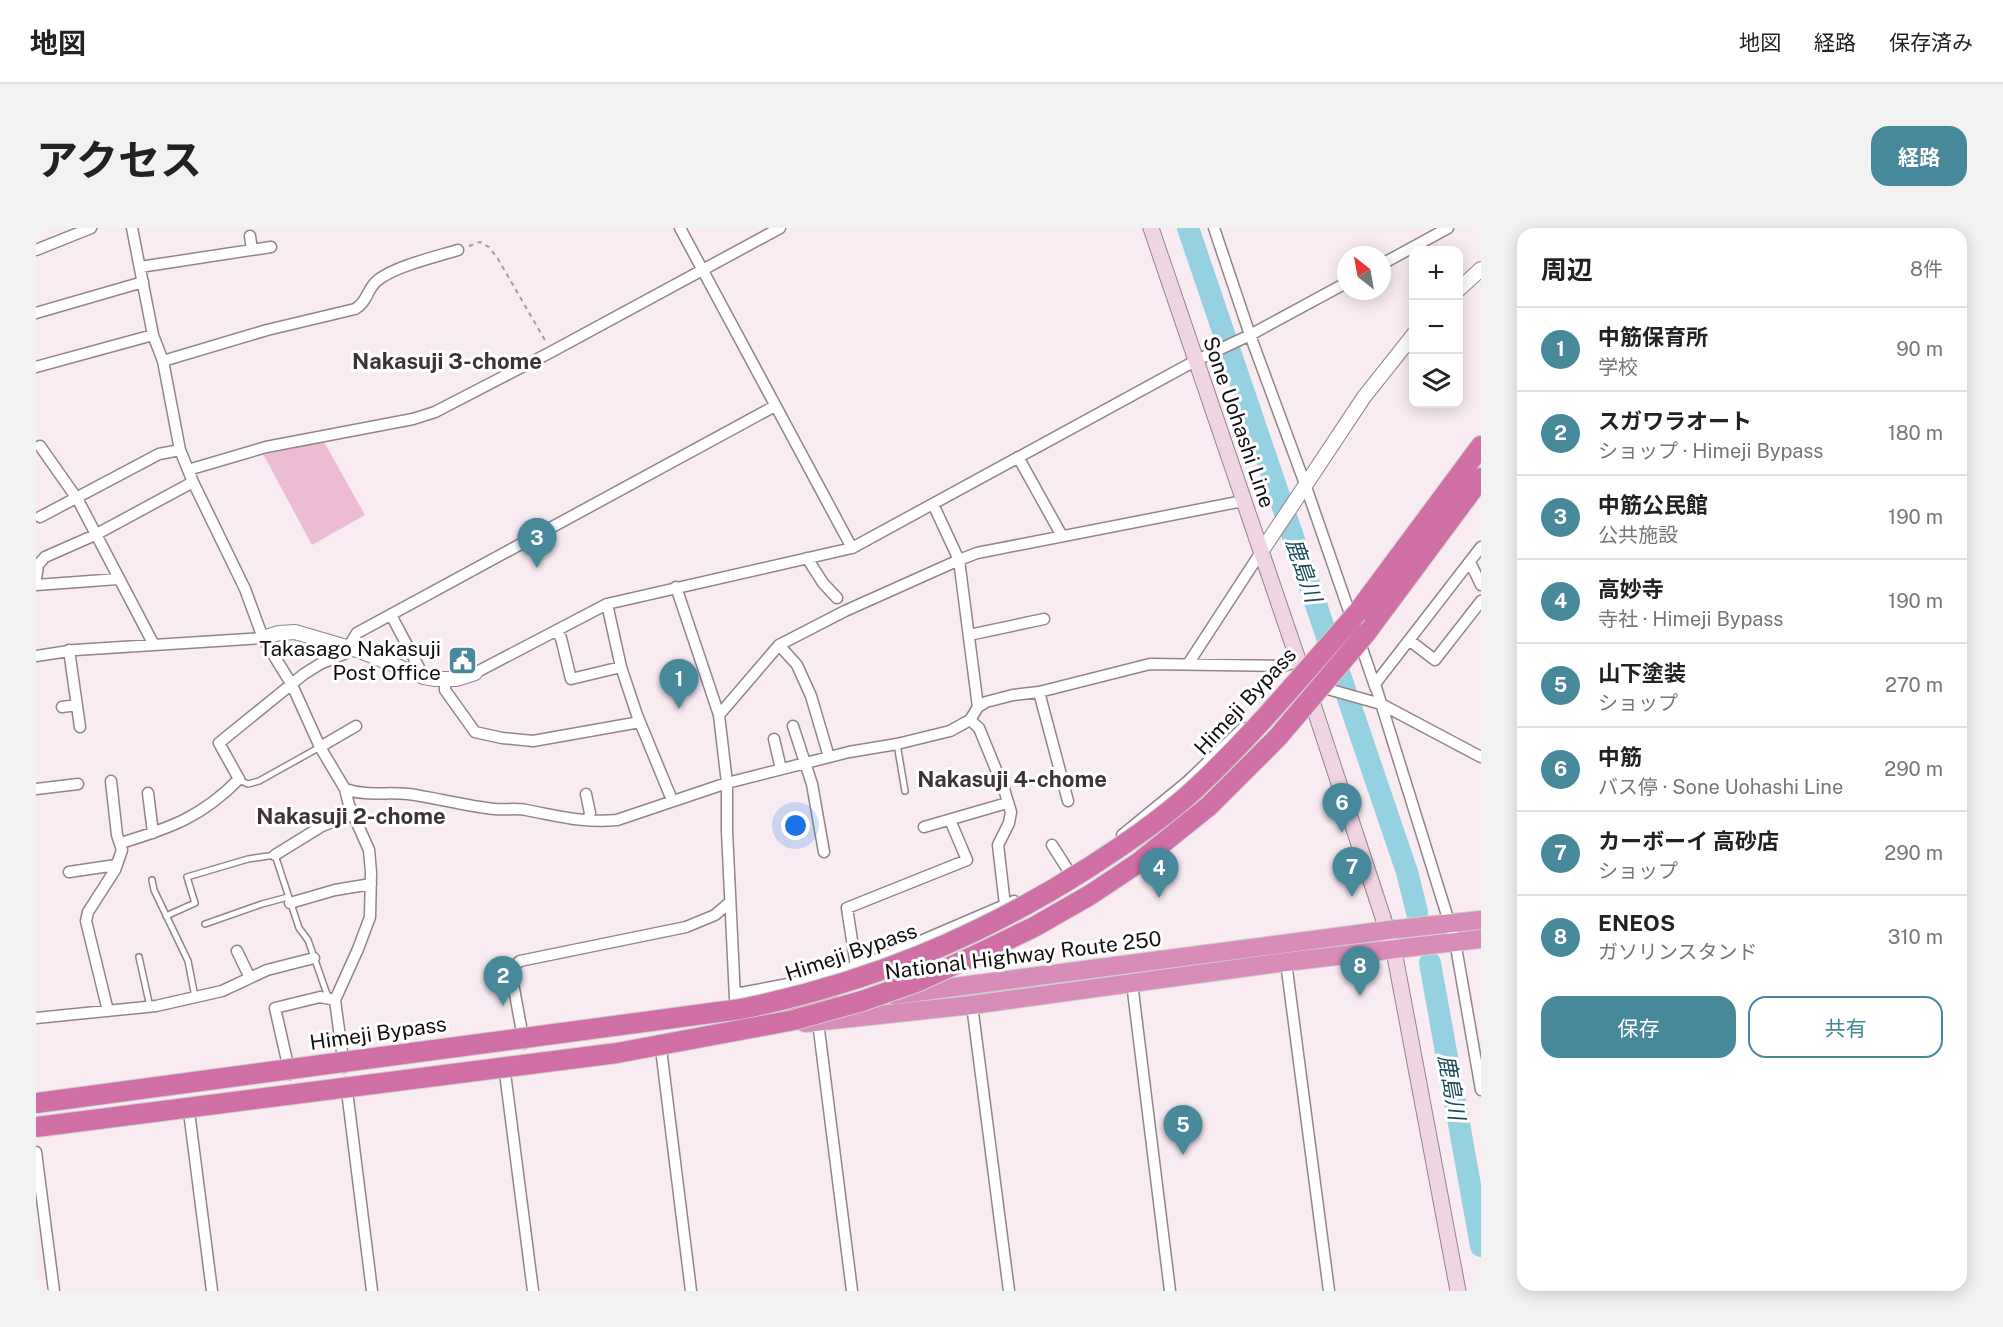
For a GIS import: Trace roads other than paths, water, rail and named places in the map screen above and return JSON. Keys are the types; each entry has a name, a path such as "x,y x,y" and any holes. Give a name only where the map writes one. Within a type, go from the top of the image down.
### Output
{"highway":[{"name":"Himeji Bypass","path":"36,1106 741,1009 839,986 892,967 1002,918 1055,888 1139,835 1193,790 1257,727 1357,613 1481,446"},
{"path":"36,1128 617,1053 794,1020 862,1001 919,981 1034,927 1090,895 1138,863 1209,806 1278,737 1365,633 1481,478"},
{"name":"National Highway Route 250","path":"36,1121 188,1101 524,1043 1388,930 1481,920"},
{"name":"National Highway Route 250","path":"36,1106 290,1074 345,1075 504,1061 660,1040 972,1005 1286,962 1481,939"}],"main road":[{"name":"Sone Uohashi Line","path":"1151,228 1298,661 1316,689 1388,930 1394,951 1458,1291"}],"street":[{"path":"36,250 92,228"},
{"path":"132,228 153,335 163,361 180,450 245,589 264,638 292,685 321,747 345,789 349,805 369,850 370,917 355,957 332,999 345,1075 372,1291"},
{"path":"680,228 852,548"},
{"path":"188,470 266,447 413,419 435,412 780,228"},
{"path":"1214,228 1381,704"},
{"path":"1391,259 1448,228"},
{"path":"250,236 252,250"},
{"path":"140,267 271,247"},
{"path":"163,361 267,330 355,309 362,305 375,282 386,274 458,250"},
{"path":"1463,285 1481,269"},
{"path":"36,314 143,282"},
{"path":"36,656 69,651 223,642 296,632 348,648 424,677 445,680 475,673 607,604 852,548 1195,361 1250,335 1337,288"},
{"path":"36,367 153,335"},
{"path":"1188,664 1364,397 1409,339"},
{"path":"121,843 153,833 199,813 224,795 239,779 219,743 320,664 344,654 357,633 776,406"},
{"path":"38,443 77,498 154,645"},
{"path":"40,517 159,454 180,450"},
{"path":"1018,457 1062,536"},
{"path":"36,579 38,565 45,557 95,535 193,482"},
{"path":"719,715 779,645 845,611 959,560 977,553 1243,501"},
{"path":"933,504 959,560 978,707"},
{"path":"1481,547 1375,684 1455,941 1481,1090"},
{"path":"807,558 823,583 837,598"},
{"path":"1470,562 1481,585"},
{"path":"36,585 118,579"},
{"path":"676,587 719,715 728,783 727,831 736,1016"},
{"path":"1409,640 1435,660 1481,601"},
{"path":"607,604 621,667 640,722 672,800"},
{"path":"391,615 424,677"},
{"path":"969,635 1044,619"},
{"path":"556,631 561,638 571,679 621,667"},
{"path":"779,645 797,665 811,696 829,757"},
{"path":"69,651 80,727"},
{"path":"345,789 359,794 381,792 495,809 523,809 566,819 617,820 728,783 829,757 950,732 970,720 978,707 986,702 1039,692 1150,664 1284,666 1298,661"},
{"path":"735,994 788,984 881,958 1040,888 1112,843 1188,782 1245,726 1291,675 1298,661"},
{"path":"445,680 445,690 475,732 502,738 533,741 640,722"},
{"path":"1316,689 1381,704 1481,757"},
{"path":"1039,692 1053,764 1068,801"},
{"path":"62,707 76,705"},
{"path":"970,720 979,728 1011,812 1009,823 998,845 1005,905"},
{"path":"321,747 356,726"},
{"path":"793,726 812,784 824,852"},
{"path":"774,739 781,769"},
{"path":"59,773 61,786"},
{"path":"108,1011 86,921 88,912 116,866 122,850 117,835 111,781"},
{"path":"36,789 78,784"},
{"path":"148,793 153,833"},
{"path":"586,794 590,813 588,820"},
{"path":"924,827 1007,802"},
{"path":"275,855 322,826 353,814"},
{"path":"856,966 847,908 967,860 950,820"},
{"path":"1052,845 1068,870"},
{"path":"69,872 116,866"},
{"path":"289,900 371,884"},
{"path":"524,1043 512,978 514,966 520,961 686,927 715,915 730,902"},
{"path":"237,951 250,978"},
{"path":"36,1018 150,1006 195,997 222,991 267,970 314,958"},
{"path":"1286,962 1329,1291"},
{"path":"1132,983 1170,1291"},
{"path":"290,1074 275,1008 320,997 332,999"},
{"path":"972,1005 1009,1291"},
{"path":"818,1022 852,1291"},
{"path":"660,1040 691,1291"},
{"path":"504,1061 533,1291"},
{"path":"188,1101 212,1291"},
{"path":"36,1106 38,1114 36,1121"},
{"path":"36,1152 54,1291"}],"lane":[{"path":"897,744 905,791"},
{"path":"239,779 248,784 259,781 321,747"},
{"path":"166,916 195,903 187,877 248,859 275,855 299,928 308,940 332,999"},
{"path":"152,880 154,890 188,961 195,997"},
{"path":"204,924 262,904 289,900"},
{"path":"139,957 150,1006"}],"waterway":[{"name":"鹿島川","path":"1188,228 1407,872 1417,912"},
{"name":"鹿島川","path":"1430,963 1481,1246"}],"place":[{"name":"中筋公民館","path":"537,568"},
{"name":"Takasago Nakasuji Post Office","path":"462,660"},
{"name":"中筋保育所","path":"679,709"},
{"name":"中筋","path":"1342,833"},
{"name":"カーボーイ 高砂店","path":"1352,897"},
{"name":"高妙寺","path":"1159,898"},
{"name":"ENEOS","path":"1360,996"},
{"name":"スガワラオート","path":"503,1006"},
{"name":"山下塗装","path":"1183,1155"}],"district":[{"name":"Nakasuji 3-chome","path":"447,361"},
{"name":"Nakasuji 4-chome","path":"1012,779"},
{"name":"Nakasuji 2-chome","path":"351,816"}]}
